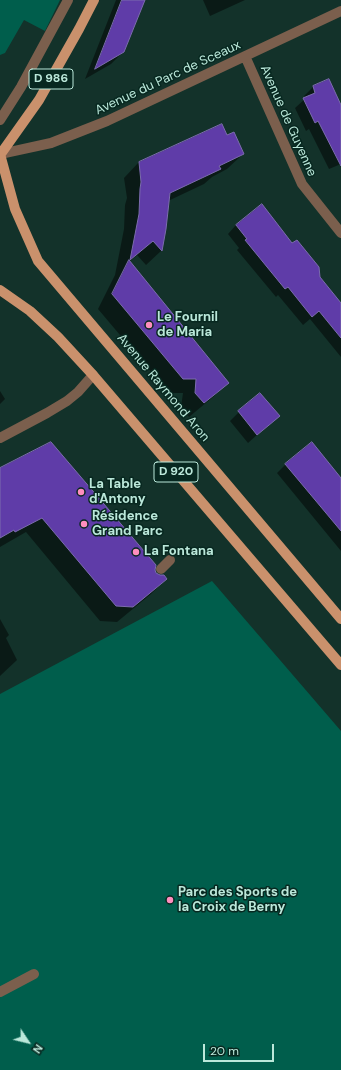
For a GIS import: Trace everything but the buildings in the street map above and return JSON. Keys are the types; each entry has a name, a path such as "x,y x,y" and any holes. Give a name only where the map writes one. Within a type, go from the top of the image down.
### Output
{"main road":[{"name":"D 986","path":"0,154 39,100 94,0"},
{"name":"Avenue Raymond Aron","path":"0,154 15,208 38,260 341,619"},
{"name":"D 920","path":"0,290 30,311 58,337 341,666"}],"street":[{"path":"0,120 21,87 68,0"},
{"name":"Avenue du Parc de Sceaux","path":"0,154 51,143 76,134 107,121 341,11"},
{"name":"Avenue de Guyenne","path":"245,56 302,184 341,233"},
{"path":"0,438 67,401 78,392 92,375"},
{"path":"161,569 170,560"},
{"path":"0,992 34,974"}],"green space":[{"path":"0,0 60,0 45,31 24,20 5,53 0,55"},
{"name":"Parc des Sports de la Croix de Berny","path":"212,581 341,731 341,1070 0,1070 0,694"}],"place":[{"name":"Le Fournil de Maria","path":"149,325"},
{"name":"La Table d'Antony","path":"81,492"},
{"name":"Résidence Grand Parc","path":"84,524"},
{"name":"La Fontana","path":"136,552"},
{"name":"Parc des Sports de la Croix de Berny","path":"170,900"}]}
